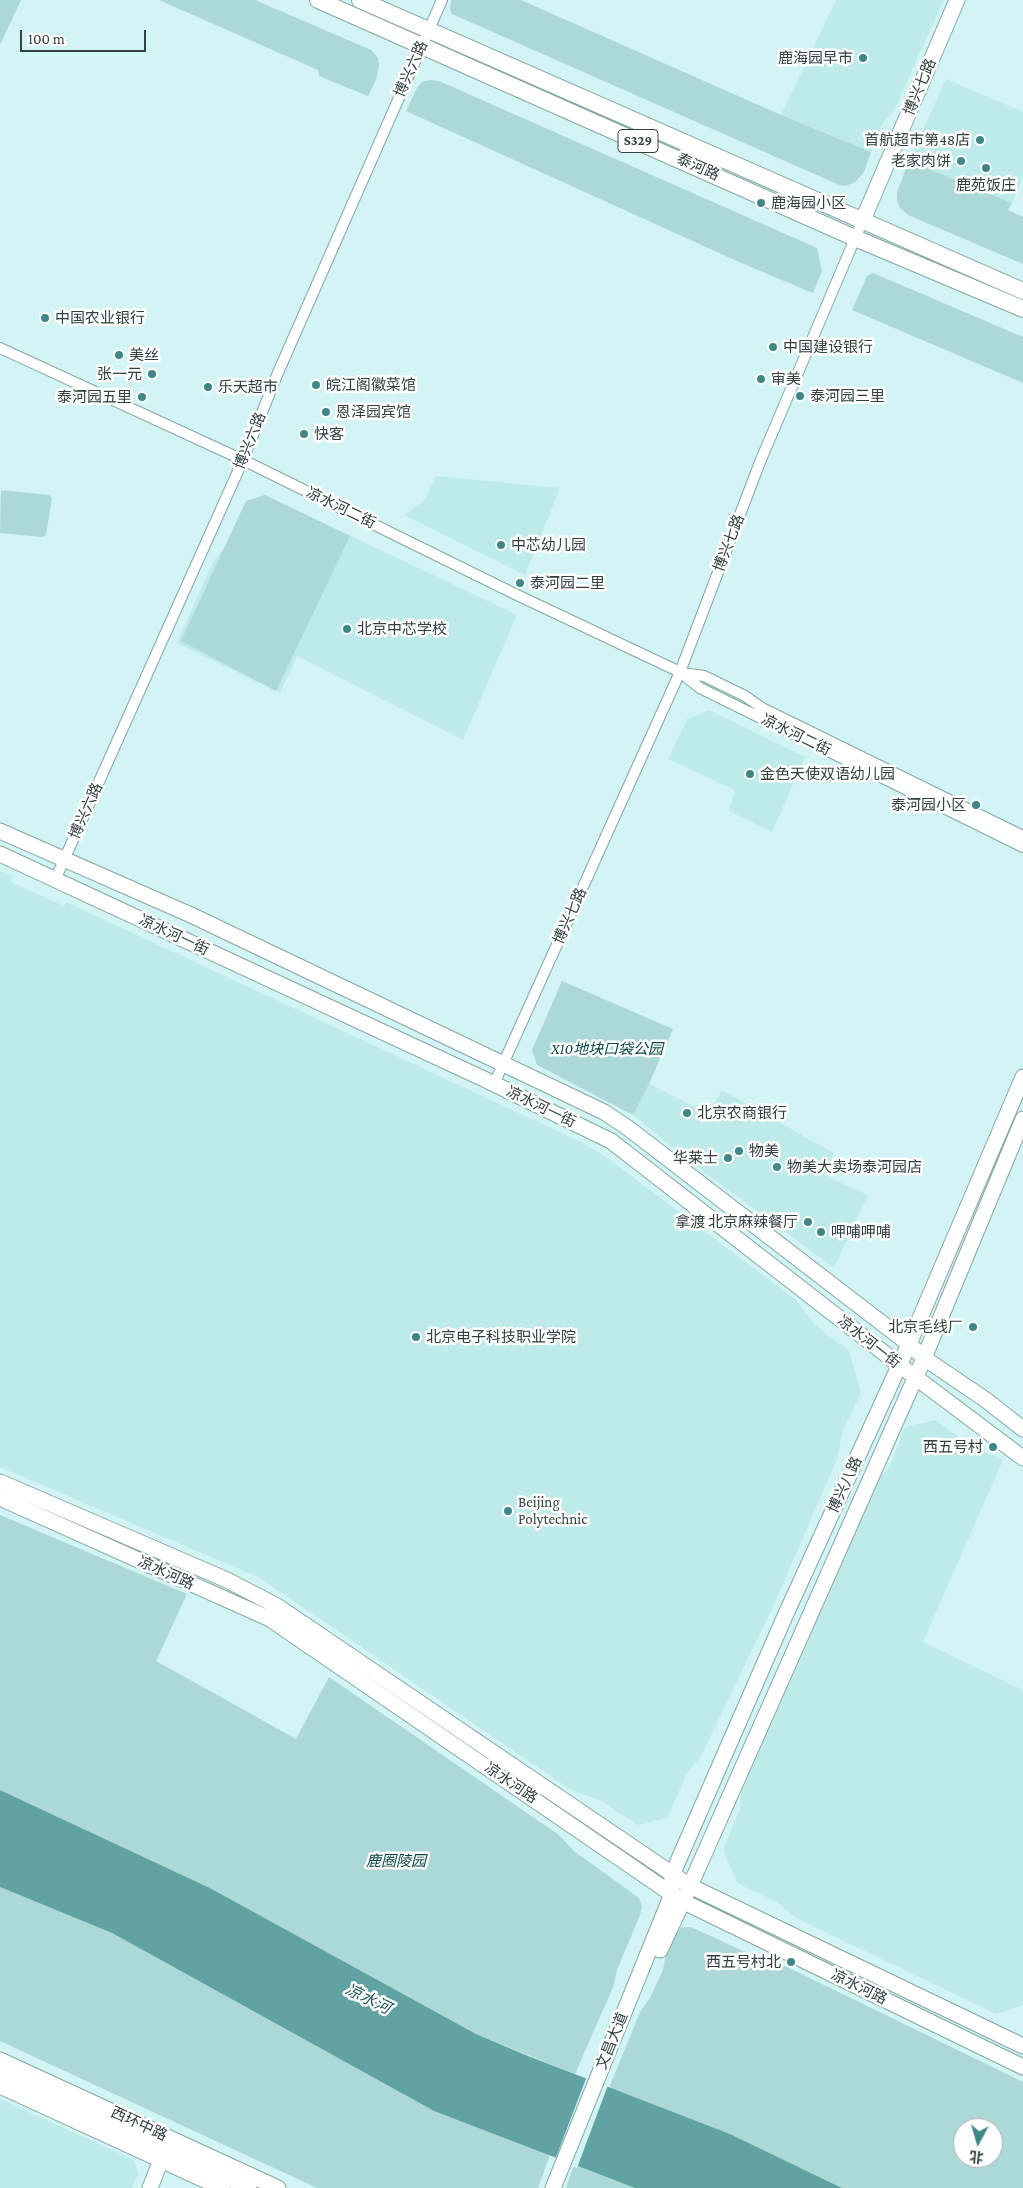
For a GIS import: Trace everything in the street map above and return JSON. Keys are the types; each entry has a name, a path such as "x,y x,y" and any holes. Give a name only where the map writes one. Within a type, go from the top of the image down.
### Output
{"main road":[{"name":"泰河路","path":"318,0 855,238 1023,309"},
{"name":"泰河路","path":"360,0 862,222 1023,291"},
{"name":"博兴七路","path":"862,222 957,0"},
{"name":"凉水河一街","path":"0,831 191,915 604,1112 628,1128 909,1344 924,1358 986,1400 1023,1429"},
{"name":"凉水河一街","path":"0,854 494,1084 611,1141 915,1378 1023,1458"},
{"name":"博兴八路","path":"1023,1077 900,1365 785,1616 672,1875 677,1897 690,1886 924,1358 1023,1119"},
{"path":"533,1104 533,1090 538,1085 545,1084"},
{"name":"凉水河路","path":"0,1482 227,1580 277,1606 690,1886 1023,2046"},
{"name":"凉水河路","path":"0,1498 270,1619 677,1897 1023,2067"},
{"name":"文昌大道","path":"554,2188 677,1897"},
{"name":"西环中路","path":"0,2060 278,2188"},
{"name":"文昌大道","path":"563,2188 607,2064"},
{"name":"西环中路","path":"0,2073 163,2155 249,2188"},
{"path":"0,2086 163,2155 222,2188"},
{"path":"150,2188 163,2155"}],"street":[{"name":"博兴六路","path":"55,880 243,460 277,375 442,0"},
{"name":"博兴七路","path":"494,1084 680,672 760,462 862,222"},
{"name":"凉水河二街","path":"0,348 243,460 515,594 680,672 700,688 1023,847"},
{"name":"凉水河二街","path":"680,672 704,676 745,696 762,708 1023,836"}],"shaded area":[{"name":"鹿海园早市","path":"836,0 944,0 894,110 882,125 871,152 781,115"},
{"path":"946,79 1023,112 1023,177 1012,203 909,161"},
{"name":"中芯幼儿园","path":"436,476 560,488 525,575 404,515 425,499"},
{"name":"北京中芯学校","path":"265,495 517,615 463,740 297,656 280,693 177,643 212,564 225,546 246,501"},
{"name":"金色天使双语幼儿园","path":"709,710 805,757 772,832 729,811 735,790 668,759 687,719"},
{"name":"北京电子科技职业学院","path":"0,871 13,876 11,882 64,906 66,902 581,1142 605,1156 796,1300 814,1324 849,1351 861,1393 842,1432 838,1457 773,1607 701,1756 686,1775 668,1817 638,1825 602,1801 571,1790 260,1578 0,1467"},
{"path":"649,1084 709,1114 722,1090 834,1153 824,1175 868,1195 834,1268 689,1161 633,1115"},
{"path":"936,1420 970,1446 1003,1460 923,1642 1023,1690 1023,2005 996,2014 796,1918 775,1901 737,1883 723,1849 740,1809 743,1781 873,1487 890,1466 905,1427"},
{"path":"0,2099 134,2160 138,2174 132,2188 0,2188"}],"green space":[{"path":"0,0 21,0 0,45"},
{"path":"159,0 255,0 371,50 378,58 379,66 376,80 368,96 319,76 318,70"},
{"path":"451,0 521,0 781,115 871,152 864,172 854,183 844,186 837,184 452,14 450,9"},
{"path":"430,80 439,81 817,248 822,271 813,293 739,262 406,111 417,88 422,82"},
{"path":"909,161 1012,203 1008,210 1023,217 1023,264 908,215 900,208 897,192"},
{"path":"873,273 1023,337 1023,383 852,310 867,276"},
{"path":"1,490 49,495 52,498 46,535 42,537 0,533"},
{"path":"265,495 350,536 276,691 181,641 246,501"},
{"name":"X10地块口袋公园","path":"562,981 673,1029 633,1115 537,1065 532,1050"},
{"name":"鹿圈陵园","path":"0,1515 187,1594 156,1661 296,1739 329,1677 559,1835 574,1851 639,1898 642,1907 640,1915 617,1970 613,1987 575,2074 476,2034 210,1888 0,1790"},
{"path":"0,1887 112,1933 434,2111 550,2155 538,2188 317,2188 0,2041"},
{"path":"682,1927 691,1927 754,1956 779,1963 1023,2082 1023,2188 842,2188 730,2134 609,2088 640,2012 650,1998 663,1970 669,1939"},
{"path":"574,2165 635,2188 566,2188"}],"water":[{"name":"凉水河","path":"0,1790 210,1888 476,2034 730,2134 842,2188 635,2188 434,2111 112,1933 0,1887"}],"pier":[{"path":"587,2076 608,2085 577,2168 555,2160"}],"place":[{"name":"鹿海园早市","path":"863,58"},
{"name":"首航超市第48店","path":"980,140"},
{"name":"老家肉饼","path":"961,161"},
{"name":"鹿苑饭庄","path":"986,168"},
{"name":"鹿海园小区","path":"761,203"},
{"name":"中国农业银行","path":"45,318"},
{"name":"中国建设银行","path":"773,347"},
{"name":"美丝","path":"119,355"},
{"name":"张一元","path":"152,374"},
{"name":"审美","path":"761,379"},
{"name":"皖江阁徽菜馆","path":"316,385"},
{"name":"乐天超市","path":"208,387"},
{"name":"泰河园三里","path":"800,396"},
{"name":"泰河园五里","path":"142,397"},
{"name":"恩泽园宾馆","path":"326,412"},
{"name":"快客","path":"304,434"},
{"name":"中芯幼儿园","path":"501,545"},
{"name":"泰河园二里","path":"520,583"},
{"name":"北京中芯学校","path":"347,629"},
{"name":"金色天使双语幼儿园","path":"750,774"},
{"name":"泰河园小区","path":"976,805"},
{"name":"北京农商银行","path":"687,1113"},
{"name":"物美","path":"739,1151"},
{"name":"华莱士","path":"728,1158"},
{"name":"物美大卖场泰河园店","path":"777,1167"},
{"name":"拿渡 北京麻辣餐厅","path":"808,1222"},
{"name":"呷哺呷哺","path":"821,1232"},
{"name":"北京毛线厂","path":"973,1327"},
{"name":"北京电子科技职业学院","path":"416,1337"},
{"name":"西五号村","path":"993,1447"},
{"name":"Beijing Polytechnic","path":"508,1511"},
{"name":"西五号村北","path":"791,1962"}]}
